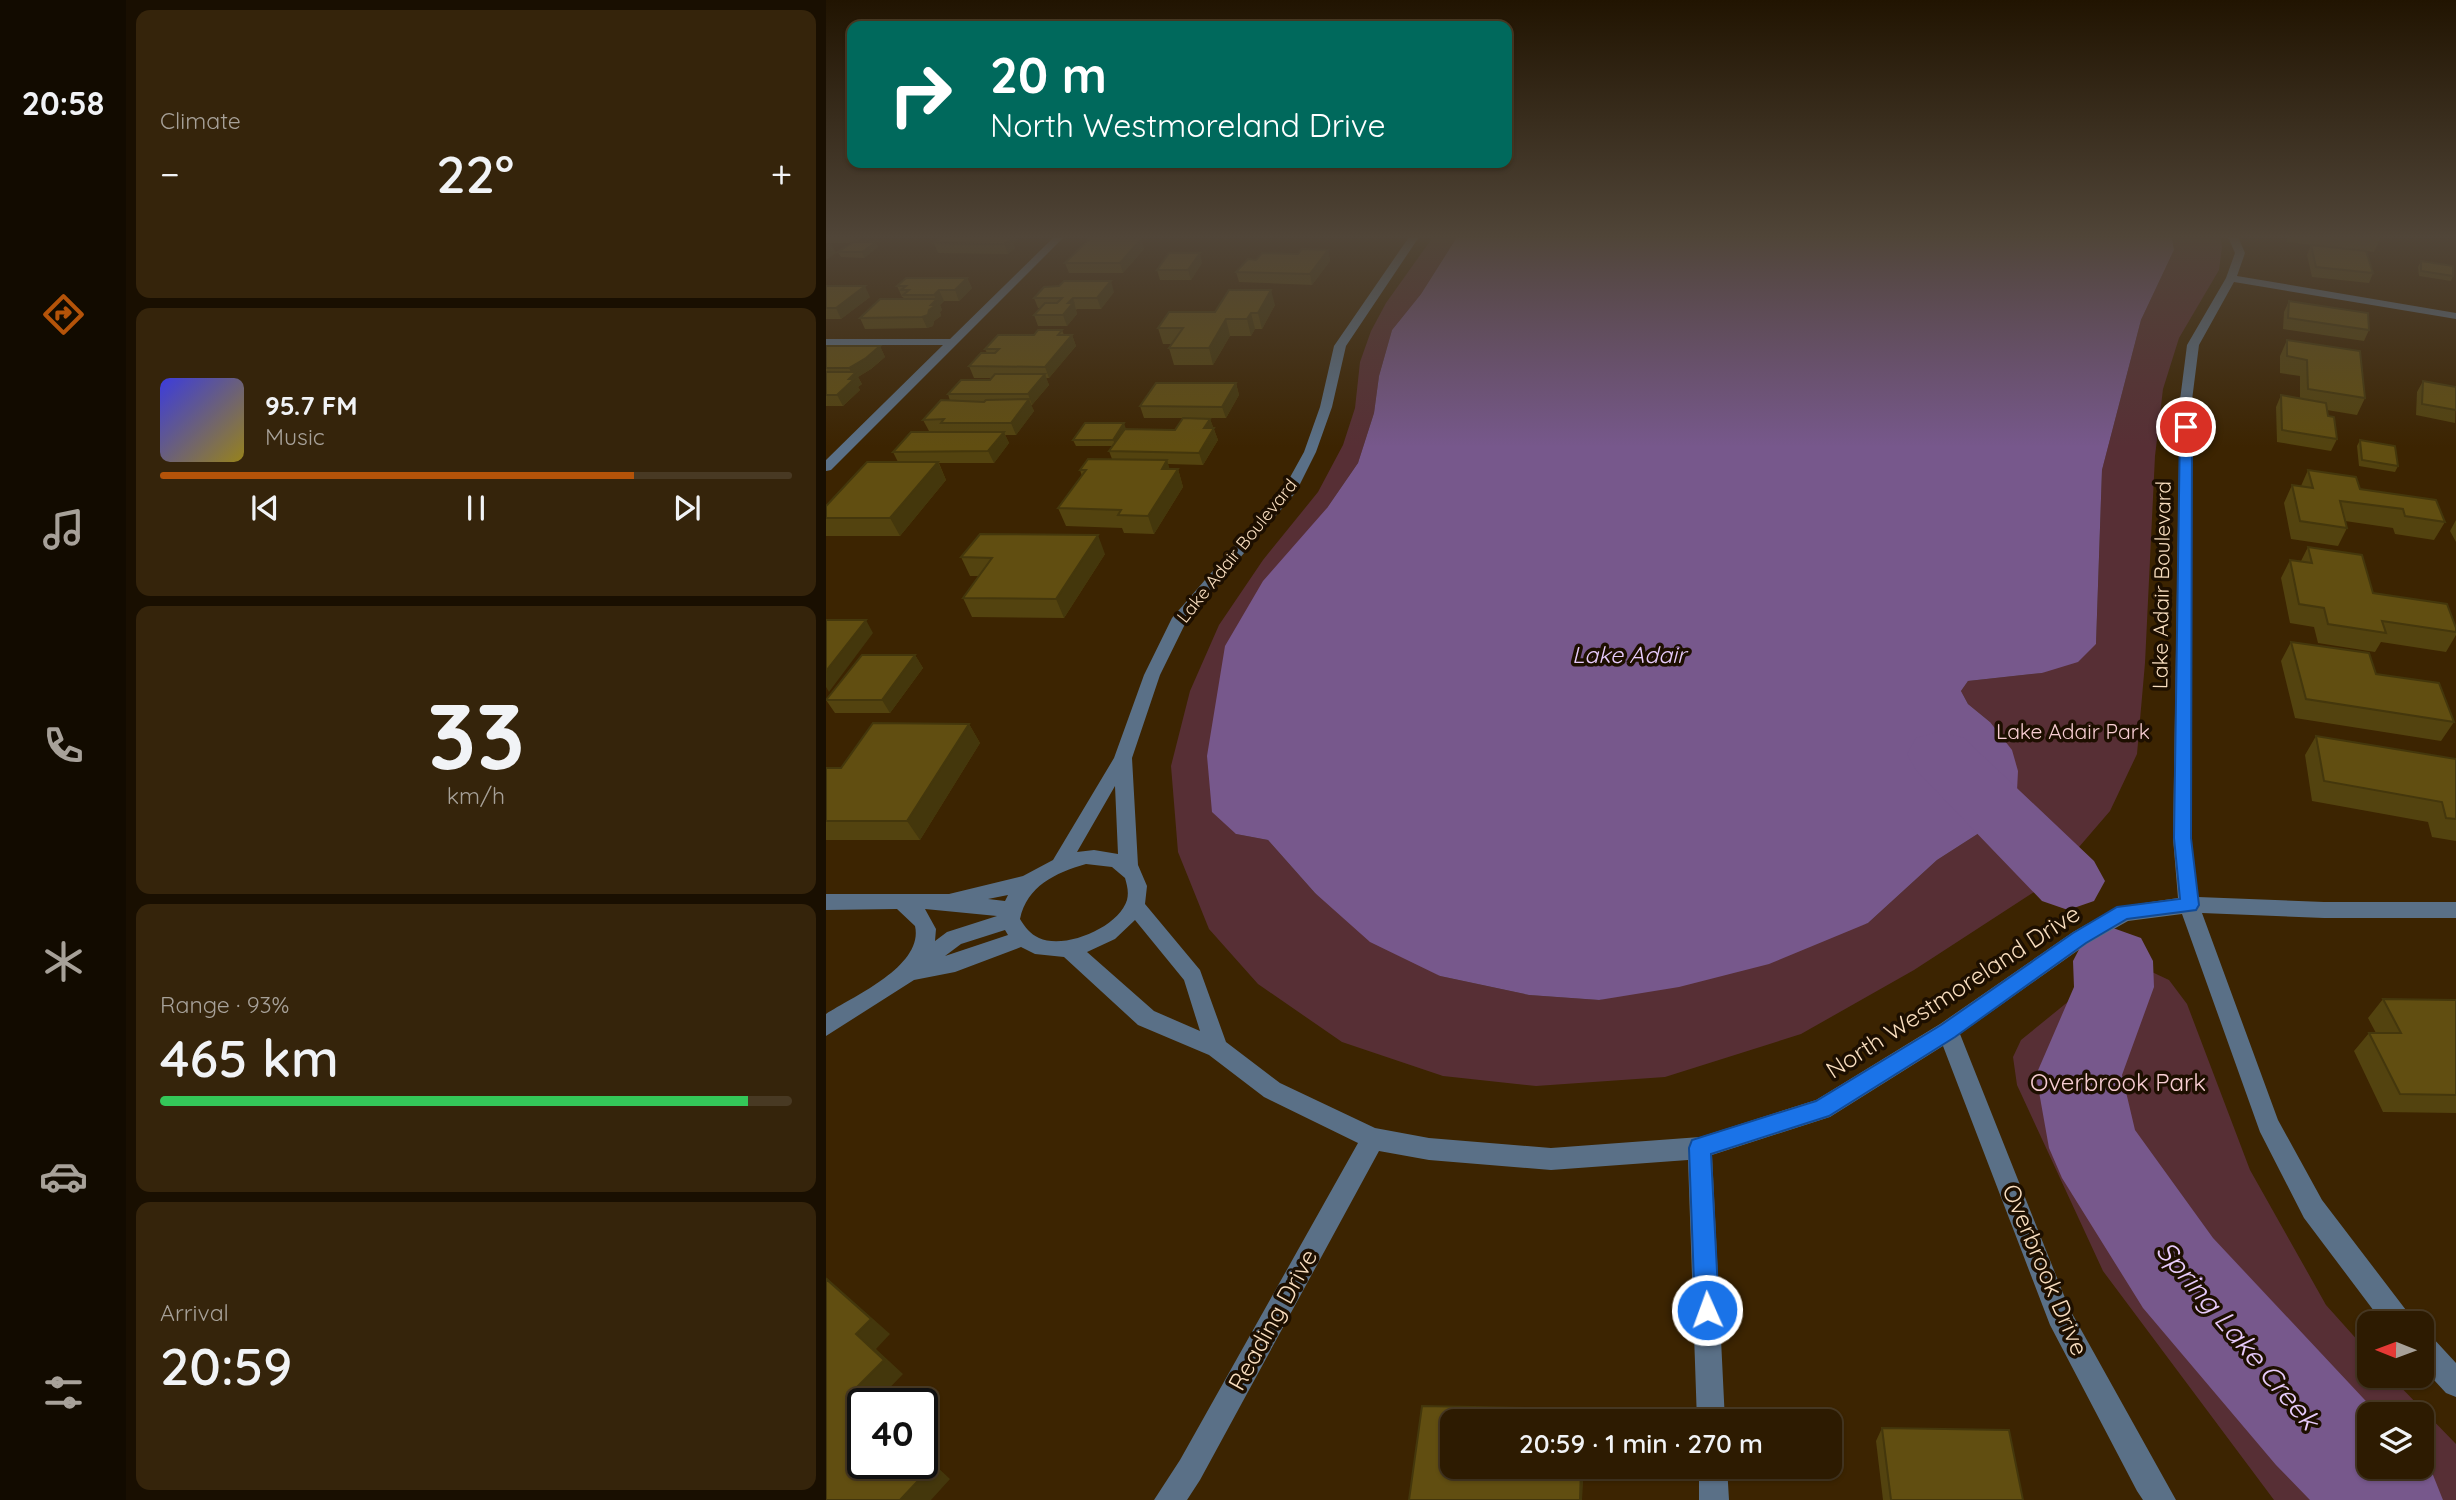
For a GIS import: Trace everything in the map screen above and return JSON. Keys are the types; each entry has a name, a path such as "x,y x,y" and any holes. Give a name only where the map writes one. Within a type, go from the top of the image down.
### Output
{"street":[{"path":"826,467 989,307"},
{"name":"Lake Adair Boulevard","path":"1061,863 1123,758 1153,675 1180,618 1289,492 1318,430 1340,346 1366,307"},
{"name":"Lake Adair Boulevard","path":"2189,905 2182,838 2186,400 2193,345 2215,307"},
{"path":"2403,307 2456,316"},
{"path":"826,342 954,342"},
{"name":"Lake Adair Boulevard","path":"1123,758 1128,866"},
{"path":"1086,857 1110,858 1128,866 1136,877 1138,891 1135,906 1119,925 1096,940 1069,949 1033,947 1020,939 1010,915 1015,897 1028,883 1061,863 1086,857"},
{"path":"944,901 1028,883"},
{"path":"826,901 944,901 1010,915"},
{"path":"900,901 919,913 927,928 922,951 908,973"},
{"path":"2189,905 2268,1124 2313,1209 2391,1311"},
{"name":"North Westmoreland Drive","path":"1069,949 1146,1018 1217,1048 1272,1090 1373,1139 1451,1152 1551,1160 1700,1148 1822,1109 1948,1031 2080,938 2124,913 2189,905 2456,910"},
{"path":"1135,906 1193,976 1217,1048"},
{"path":"826,1026 908,973 954,938 1010,915"},
{"path":"908,973 955,963 1020,939"},
{"name":"Overbrook Drive","path":"1948,1031 2059,1316 2147,1481 2161,1500"},
{"name":"Reading Drive","path":"1169,1500 1190,1470 1373,1139"},
{"path":"1700,1148 1711,1409"},
{"path":"2434,1360 2456,1383"},
{"path":"1713,1479 1714,1500"}],"green space":[{"name":"Lake Adair Park","path":"1384,307 1411,307 1392,330 1379,376 1374,413 1358,463 1327,508 1236,834 1268,840 1315,893 1440,976 1529,995 1599,1000 1868,923 1937,860 2004,817 1990,722 1968,704 1961,691 1968,681 2042,673 2096,644 2102,470 2141,320 2147,307 2197,307 2179,338 2163,389 2155,456 2145,663 2137,754 2110,811 2048,883 1914,970 1801,1034 1665,1077 1536,1086 1443,1076 1342,1042 1258,984 1209,929 1178,852 1171,766 1190,691 1219,625 1263,560 1318,492 1343,445 1355,408 1360,362 1371,331"},
{"name":"Overbrook Park","path":"2139,966 2169,980 2187,1004 2250,1170 2326,1305 2357,1340 2357,1388 2402,1388 2415,1402 2357,1402 2357,1479 2434,1479 2434,1421 2456,1444 2456,1500 2274,1500 2103,1271 2017,1085 2013,1057 2021,1040 2107,970"}],"water":[{"name":"Lake Adair","path":"1411,307 2147,307 2141,320 2102,470 2096,644 2078,662 2042,673 1968,681 1961,691 1968,704 1990,722 2012,750 2018,771 2017,791 2004,817 1937,860 1868,923 1769,964 1679,987 1599,1000 1529,995 1440,976 1370,942 1315,893 1268,840 1236,834 1212,812 1207,756 1225,646 1263,581 1327,508 1358,463 1374,413 1379,376 1392,330"}],"building":[{"path":"872,307 933,307 928,315 922,317 860,318"},
{"path":"1041,307 1070,307 1063,315 1034,315"},
{"path":"1218,307 1261,307 1258,313 1251,313 1247,319 1226,319 1209,348 1169,348 1183,328 1158,328 1169,312 1215,312"},
{"path":"2289,307 2328,307 2368,313 2369,330 2288,318"},
{"path":"1038,330 1062,330 1058,335 1072,335 1045,367 969,366 981,353 995,353 999,349 985,349 998,335 1034,335"},
{"path":"2287,340 2360,351 2365,398 2308,389 2307,360 2287,356"},
{"path":"826,346 880,346 849,368 826,368"},
{"path":"826,372 856,372 849,379 854,379 837,395 826,395"},
{"path":"995,374 1045,374 1028,394 948,394 961,380 990,380"},
{"path":"2423,381 2456,387 2456,410 2422,404"},
{"path":"1156,383 1236,383 1222,407 1140,406"},
{"path":"2281,395 2326,403 2328,416 2334,417 2337,439 2282,430"},
{"path":"1029,399 1011,423 941,423 944,419 923,420 941,400 984,402"},
{"path":"1183,418 1210,419 1204,428 1214,428 1199,453 1109,451 1125,429 1175,430"},
{"path":"1085,423 1124,423 1113,440 1073,440"},
{"path":"911,432 1004,432 988,451 893,452"},
{"path":"2360,440 2395,446 2398,466 2362,460"},
{"path":"1088,459 1167,460 1162,469 1178,469 1148,516 1118,515 1121,510 1058,508 1086,470 1080,470"},
{"path":"867,462 938,462 890,518 826,518 826,506"},
{"path":"2308,470 2356,477 2360,489 2436,500 2445,522 2405,516 2403,509 2340,501 2347,528 2300,521 2292,485 2313,488"},
{"path":"980,534 1098,535 1056,599 963,598 992,558 961,557"},
{"path":"2308,547 2362,555 2373,593 2447,604 2456,632 2382,621 2386,633 2328,624 2324,608 2299,604 2290,560 2312,563"},
{"path":"826,620 866,620 826,671"},
{"path":"2291,642 2369,653 2376,674 2439,683 2454,722 2306,699"},
{"path":"862,655 915,655 882,700 826,700"},
{"path":"873,723 969,724 907,821 826,821 826,768 841,768"},
{"path":"2316,736 2456,759 2456,819 2446,818 2442,802 2324,781"},
{"path":"2383,999 2456,1000 2456,1095 2400,1094 2369,1033 2401,1033"},
{"path":"826,1279 871,1319 856,1334 884,1360 856,1388 847,1388 847,1479 920,1479 900,1500 826,1500"},
{"path":"1422,1406 1584,1409 1440,1409 1440,1479 1581,1479 1580,1500 1409,1500"},
{"path":"1882,1428 2009,1430 2023,1500 1891,1500"}],"waterway":[{"name":"Spring Lake Creek","path":"1940,754 2068,881"},
{"name":"Spring Lake Creek","path":"2113,961 2114,987 2079,1075 2094,1148 2178,1273 2314,1427 2387,1500"}],"route":[{"path":"1707,1310 1700,1148 1822,1109 1948,1031 2080,938 2124,913 2189,905 2182,838 2186,427"}]}
